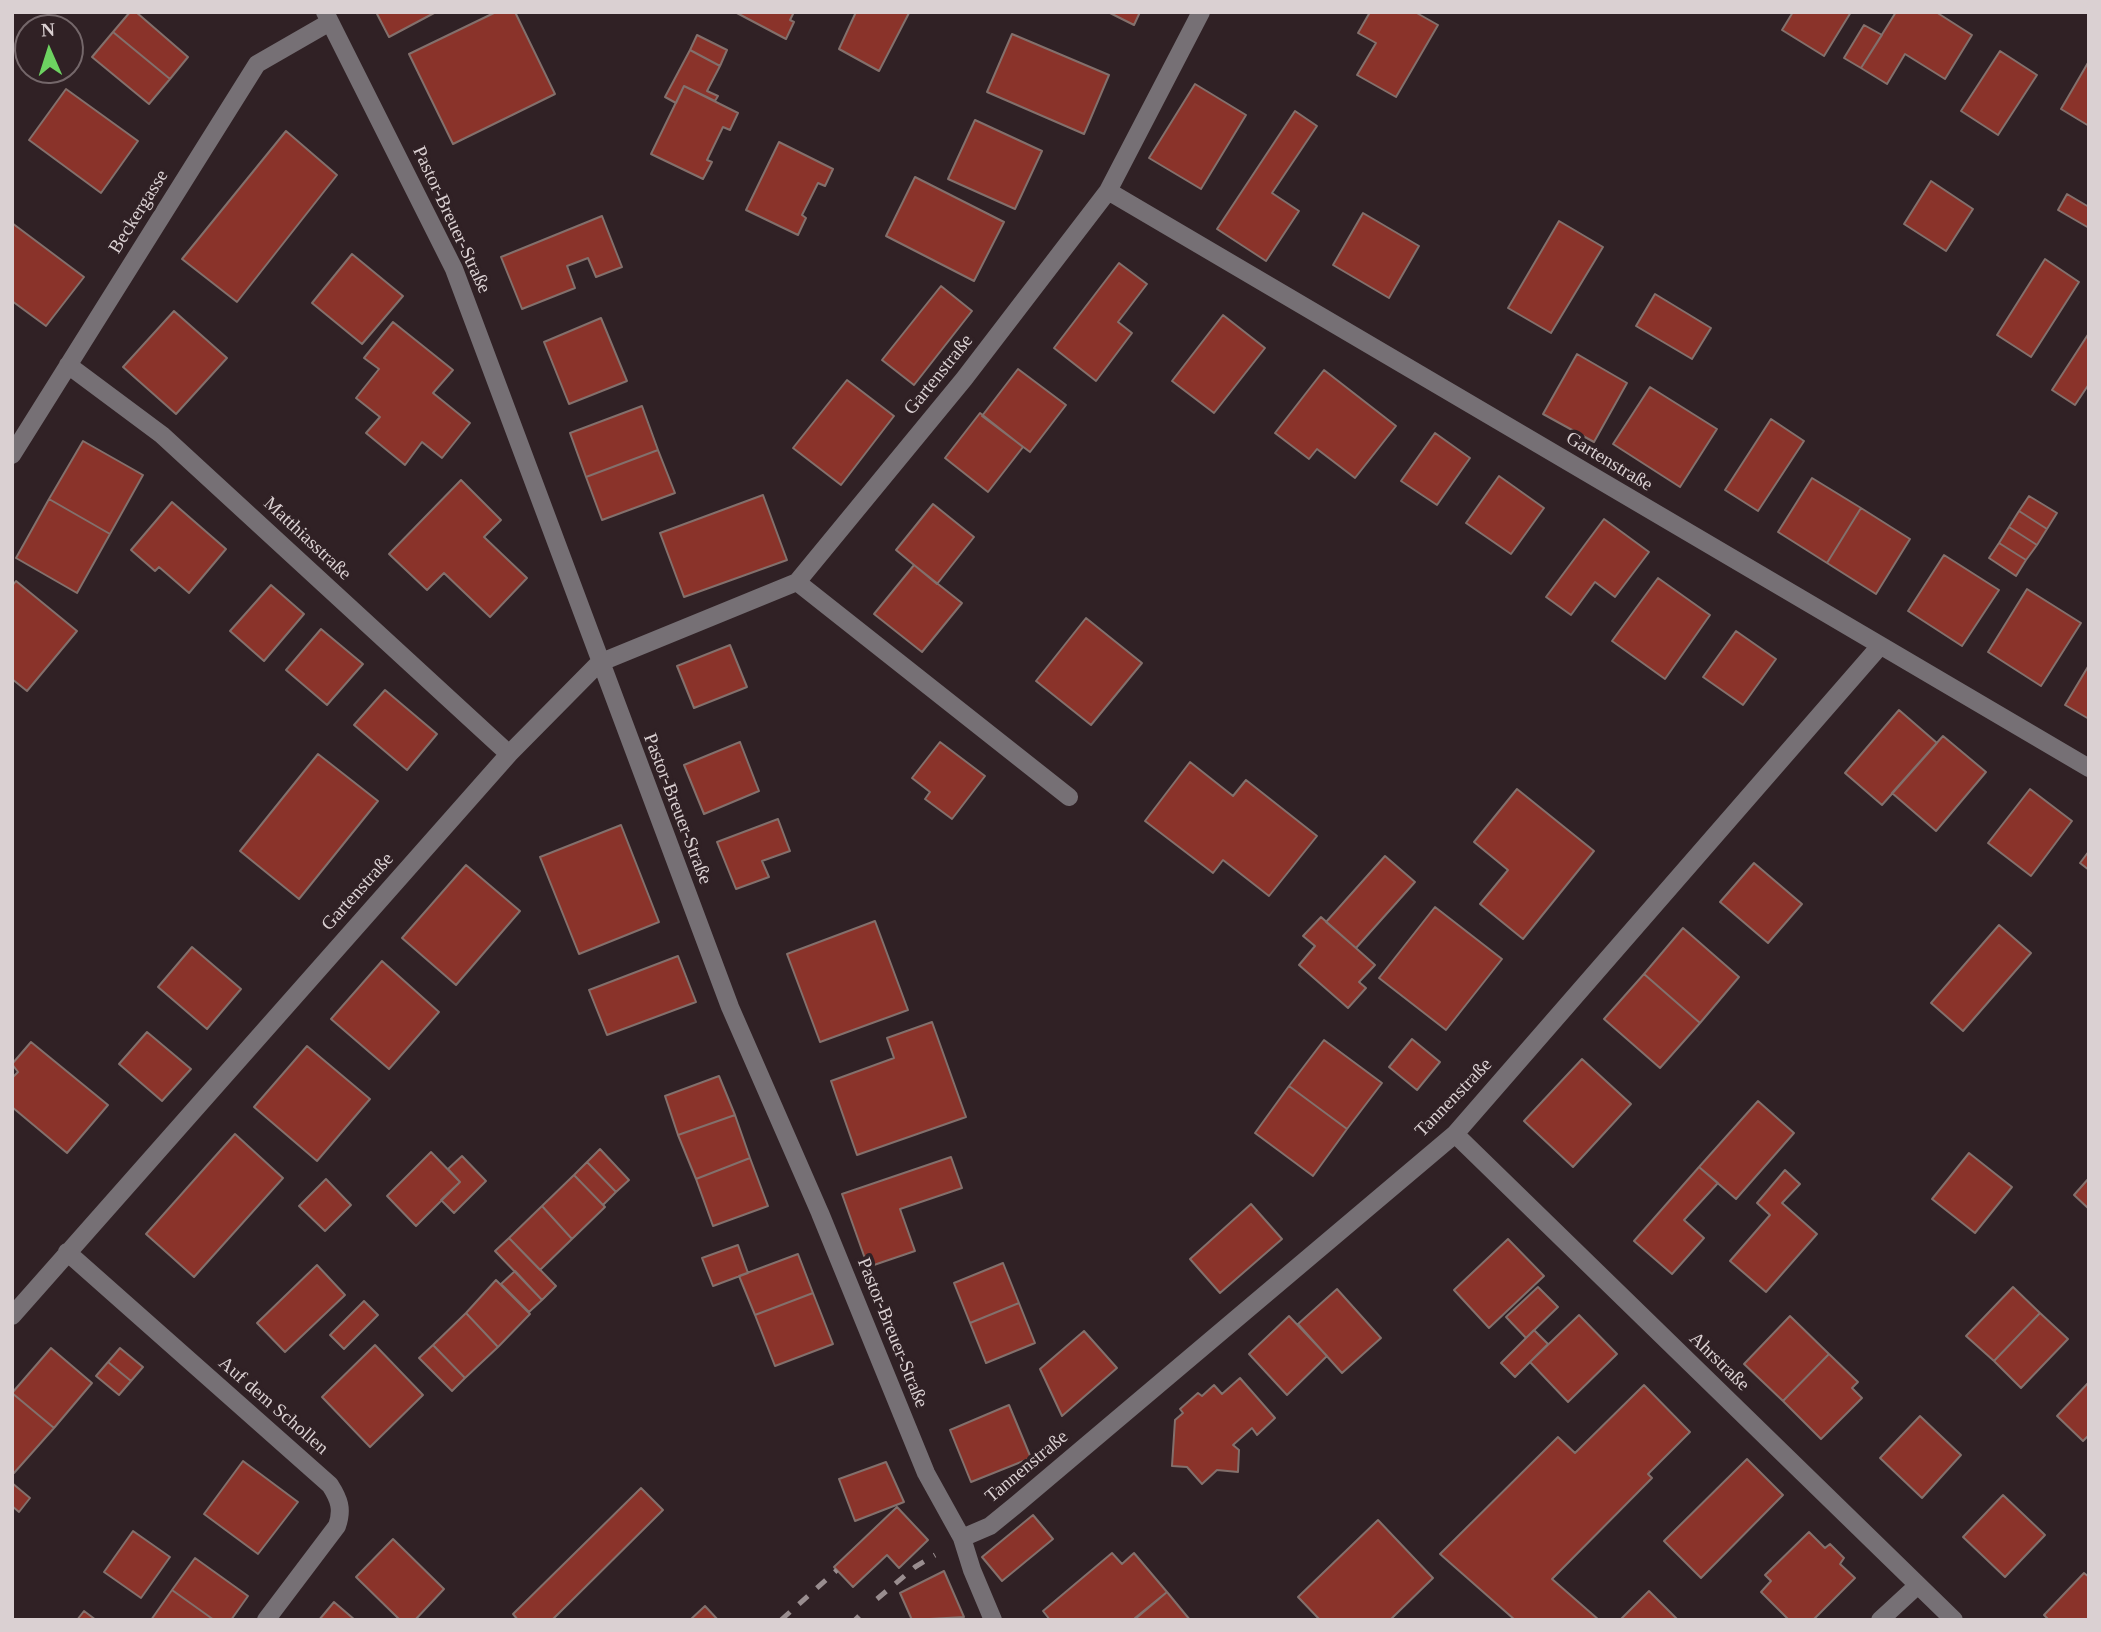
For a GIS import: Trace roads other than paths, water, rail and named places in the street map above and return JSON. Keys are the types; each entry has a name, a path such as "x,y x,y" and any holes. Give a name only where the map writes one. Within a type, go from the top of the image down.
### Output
{"street":[{"name":"Gartenstraße","path":"12,1316 509,754 599,663 797,582 964,379 1108,191 1201,12"},
{"name":"Beckergasse","path":"12,455 257,64 328,17"},
{"name":"Pastor-Breuer-Straße","path":"328,17 454,269 599,663 730,1007 820,1213 926,1474 962,1538 993,1620"},
{"name":"Gartenstraße","path":"1108,191 2089,768"},
{"name":"Matthiasstraße","path":"68,365 162,435 509,754"},
{"path":"797,582 1069,797"},
{"name":"Tannenstraße","path":"962,1538 990,1526 1017,1504 1455,1134 1880,646"},
{"name":"Ahrstraße","path":"1455,1134 1954,1620"},
{"name":"Auf dem Schollen","path":"67,1252 330,1485 339,1498 341,1513 337,1526 265,1620"},
{"path":"1880,1620 1918,1586"}],"railway":[{"path":"877,1599 915,1567 935,1555"},
{"path":"781,1620 837,1570"},
{"path":"855,1620 859,1616"}]}
